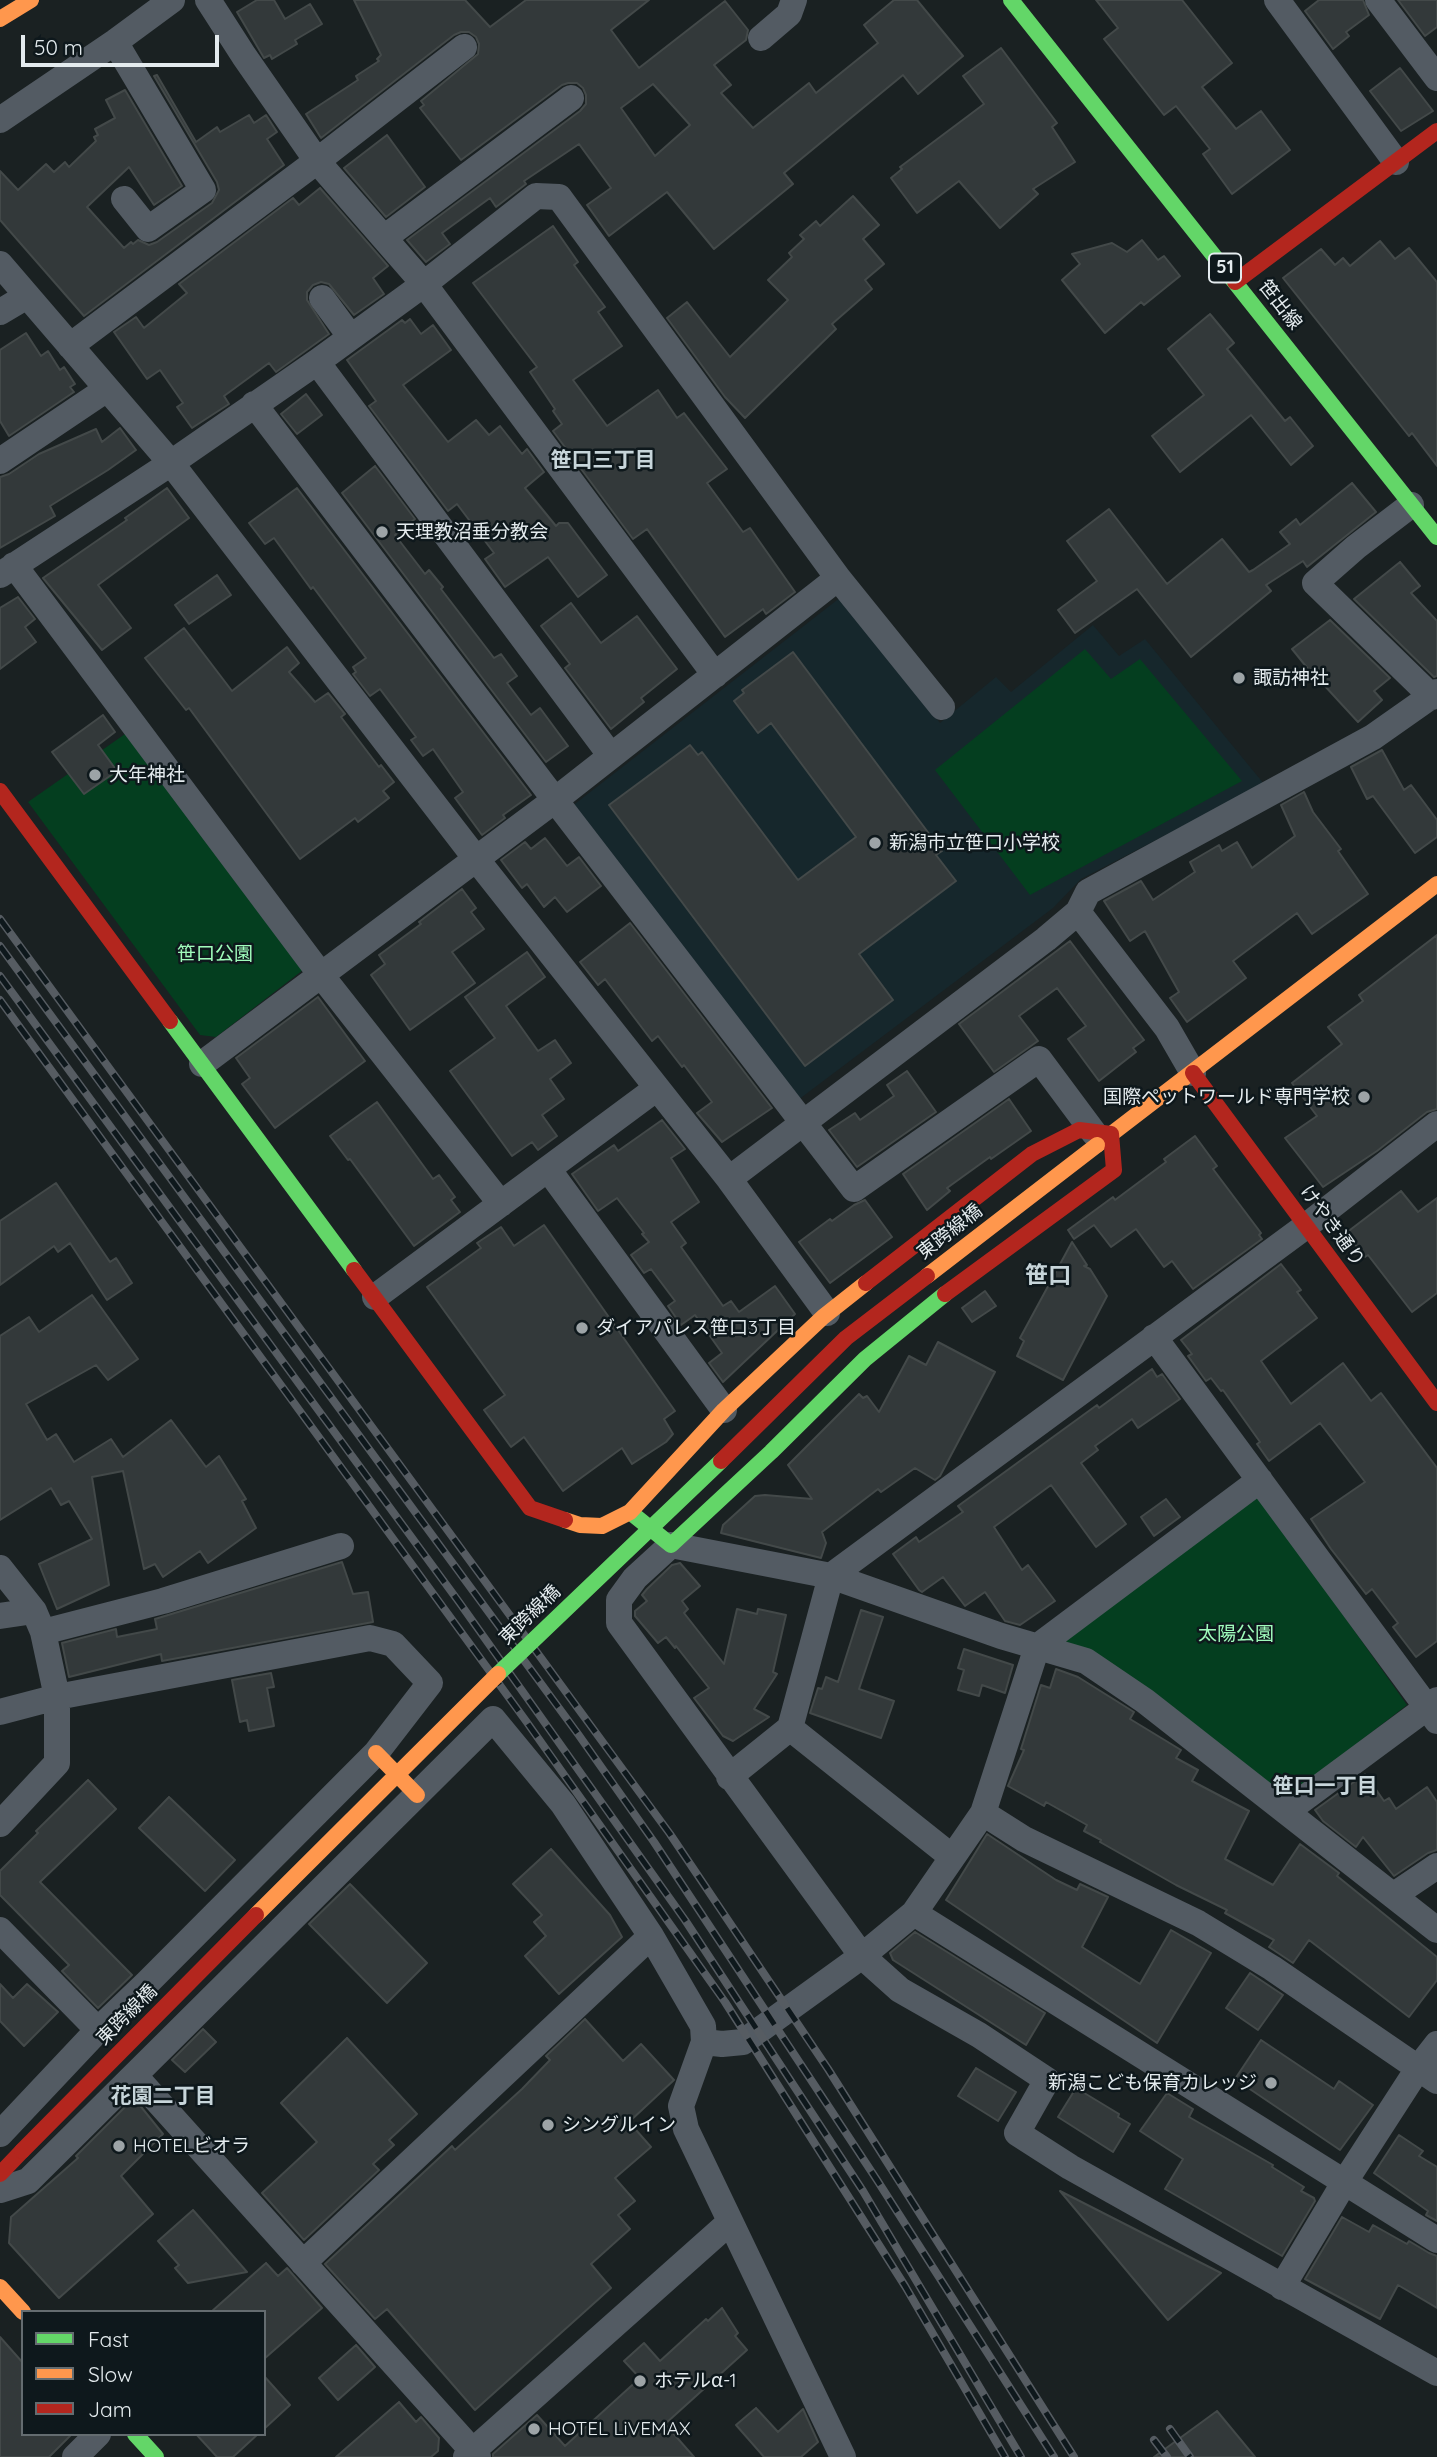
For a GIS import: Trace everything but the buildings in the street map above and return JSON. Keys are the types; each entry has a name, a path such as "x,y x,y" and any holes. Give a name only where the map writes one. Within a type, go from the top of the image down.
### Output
{"main road":[{"path":"0,19 31,0"},
{"name":"笹出線","path":"1013,0 1437,537"},
{"path":"1235,282 1437,131"},
{"path":"0,791 530,1508 580,1525 602,1526 630,1511 724,1410 827,1313 1032,1154 1079,1130 1101,1137 1114,1170 947,1293 865,1359 671,1545 630,1511"},
{"name":"東跨線橋","path":"0,2174 441,1729 733,1451 846,1338 1101,1137 1193,1073 1437,884"},
{"name":"けやき通り","path":"1193,1073 1437,1403"},
{"path":"376,1752 417,1795"},
{"path":"0,2287 21,2310"},
{"path":"137,2436 156,2457"}],"street":[{"path":"0,121 116,43 172,0"},
{"path":"208,0 317,160 424,284 715,675"},
{"path":"761,38 789,14 794,0"},
{"path":"1277,0 1396,162"},
{"path":"1378,0 1437,78"},
{"path":"116,43 203,190 148,229 124,199"},
{"path":"70,346 464,47"},
{"path":"384,239 571,98"},
{"path":"501,1204 7,570 171,463 317,362 424,284 536,196 559,197 838,578 942,706"},
{"path":"0,264 171,463 477,860 729,1179 827,1313"},
{"path":"0,312 27,296"},
{"path":"322,299 350,336"},
{"path":"317,362 611,756"},
{"path":"0,461 107,389"},
{"path":"254,404 854,1189 1039,1059 1101,1137"},
{"path":"729,1179 1046,939 1078,912 1088,892 1373,737 1435,695 1315,583 1411,505"},
{"path":"202,1064 477,860 838,578"},
{"path":"1078,912 1167,1028 1193,1073"},
{"path":"374,1297 657,1088"},
{"path":"729,1777 790,1728 831,1576 1306,1226 1437,1124"},
{"path":"548,1169 724,1410"},
{"path":"1154,1337 1434,1710 1287,1811"},
{"path":"704,2042 743,2042 862,1956 914,1913 983,1813 1037,1647 1260,1480"},
{"path":"1437,1930 1146,1701 1086,1661 1037,1647 831,1576 671,1545 635,1578 619,1600 619,1623 862,1956 900,1990 979,2035 1047,2080 1017,2133 1070,2167 1437,2373"},
{"path":"0,1616 38,1621 163,1601 341,1546"},
{"path":"0,1568 38,1621 57,1696 57,1763 0,1824"},
{"path":"0,1712 57,1696 370,1638 393,1644 430,1683 376,1752 98,2030 0,2134"},
{"path":"0,2190 28,2181 493,1719 563,1804 651,1936 703,2026 704,2042 681,2106 686,2129 836,2454"},
{"path":"790,1728 952,1857"},
{"path":"983,1813 1024,1839 1198,1923 1272,1968 1428,2074"},
{"path":"1394,1895 1437,1866"},
{"path":"914,1913 1437,2240"},
{"path":"0,1930 98,2030"},
{"path":"303,2263 651,1936"},
{"path":"1282,2287 1344,2183 1428,2074 1437,2044"},
{"path":"135,2077 472,2455 730,2222"},
{"path":"75,2457 96,2436"}],"shaded area":[{"name":"新潟市立笹口小学校","path":"841,597 940,723 996,677 1011,692 1093,625 1119,656 1145,639 1264,784 1081,879 1053,908 798,1100 571,807"}],"green space":[{"path":"1085,649 1111,679 1140,659 1242,781 1030,895 935,770"},
{"name":"笹口公園","path":"125,734 303,970 216,1037 200,1035 28,802"},
{"name":"太陽公園","path":"1259,1496 1407,1705 1286,1798 1107,1663 1061,1639"}],"railway":[{"path":"0,919 670,1834 828,2069 1074,2457"},
{"path":"0,946 578,1734 654,1842 877,2180 1054,2457"},
{"path":"0,976 459,1602 685,1920 863,2191 1021,2457"},
{"path":"0,1000 526,1721 725,2002 905,2286 1005,2457"},
{"path":"1170,2429 1190,2457"},
{"path":"1154,2440 1167,2457"}],"traffic: fast":[{"path":"1011,0 1437,537"},
{"path":"170,1021 354,1270"},
{"path":"630,1512 671,1545 865,1359 945,1294"},
{"path":"498,1674 721,1461"},
{"path":"137,2436 156,2457"}],"traffic: slow":[{"path":"0,19 31,0"},
{"path":"1097,1145 1437,884"},
{"path":"927,1276 1097,1145"},
{"path":"565,1520 580,1525 602,1526 630,1512 724,1410 823,1317 866,1283"},
{"path":"256,1915 498,1674"},
{"path":"376,1753 417,1795"},
{"path":"0,2287 21,2310"}],"traffic: jam":[{"path":"1235,282 1437,131"},
{"path":"0,791 170,1021"},
{"path":"1193,1073 1437,1403"},
{"path":"866,1283 1032,1154 1079,1130 1111,1134 1114,1170 945,1294"},
{"path":"354,1270 530,1508 565,1520"},
{"path":"721,1461 846,1338 927,1276"},
{"path":"22,2151 256,1915"},
{"path":"0,2174 22,2151"}],"place":[{"name":"天理教沼垂分教会","path":"382,532"},
{"name":"諏訪神社","path":"1239,678"},
{"name":"大年神社","path":"95,775"},
{"name":"新潟市立笹口小学校","path":"875,843"},
{"name":"国際ペットワールド専門学校","path":"1364,1097"},
{"name":"ダイアパレス笹口3丁目","path":"582,1328"},
{"name":"新潟こども保育カレッジ","path":"1271,2083"},
{"name":"シングルイン","path":"548,2125"},
{"name":"HOTELビオラ","path":"119,2146"},
{"name":"ホテルα-1","path":"640,2381"},
{"name":"HOTEL LiVEMAX","path":"534,2429"}],"district":[{"name":"笹口三丁目","path":"603,461"},
{"name":"笹口","path":"1048,1276"},
{"name":"笹口一丁目","path":"1325,1787"},
{"name":"花園二丁目","path":"163,2097"}]}
